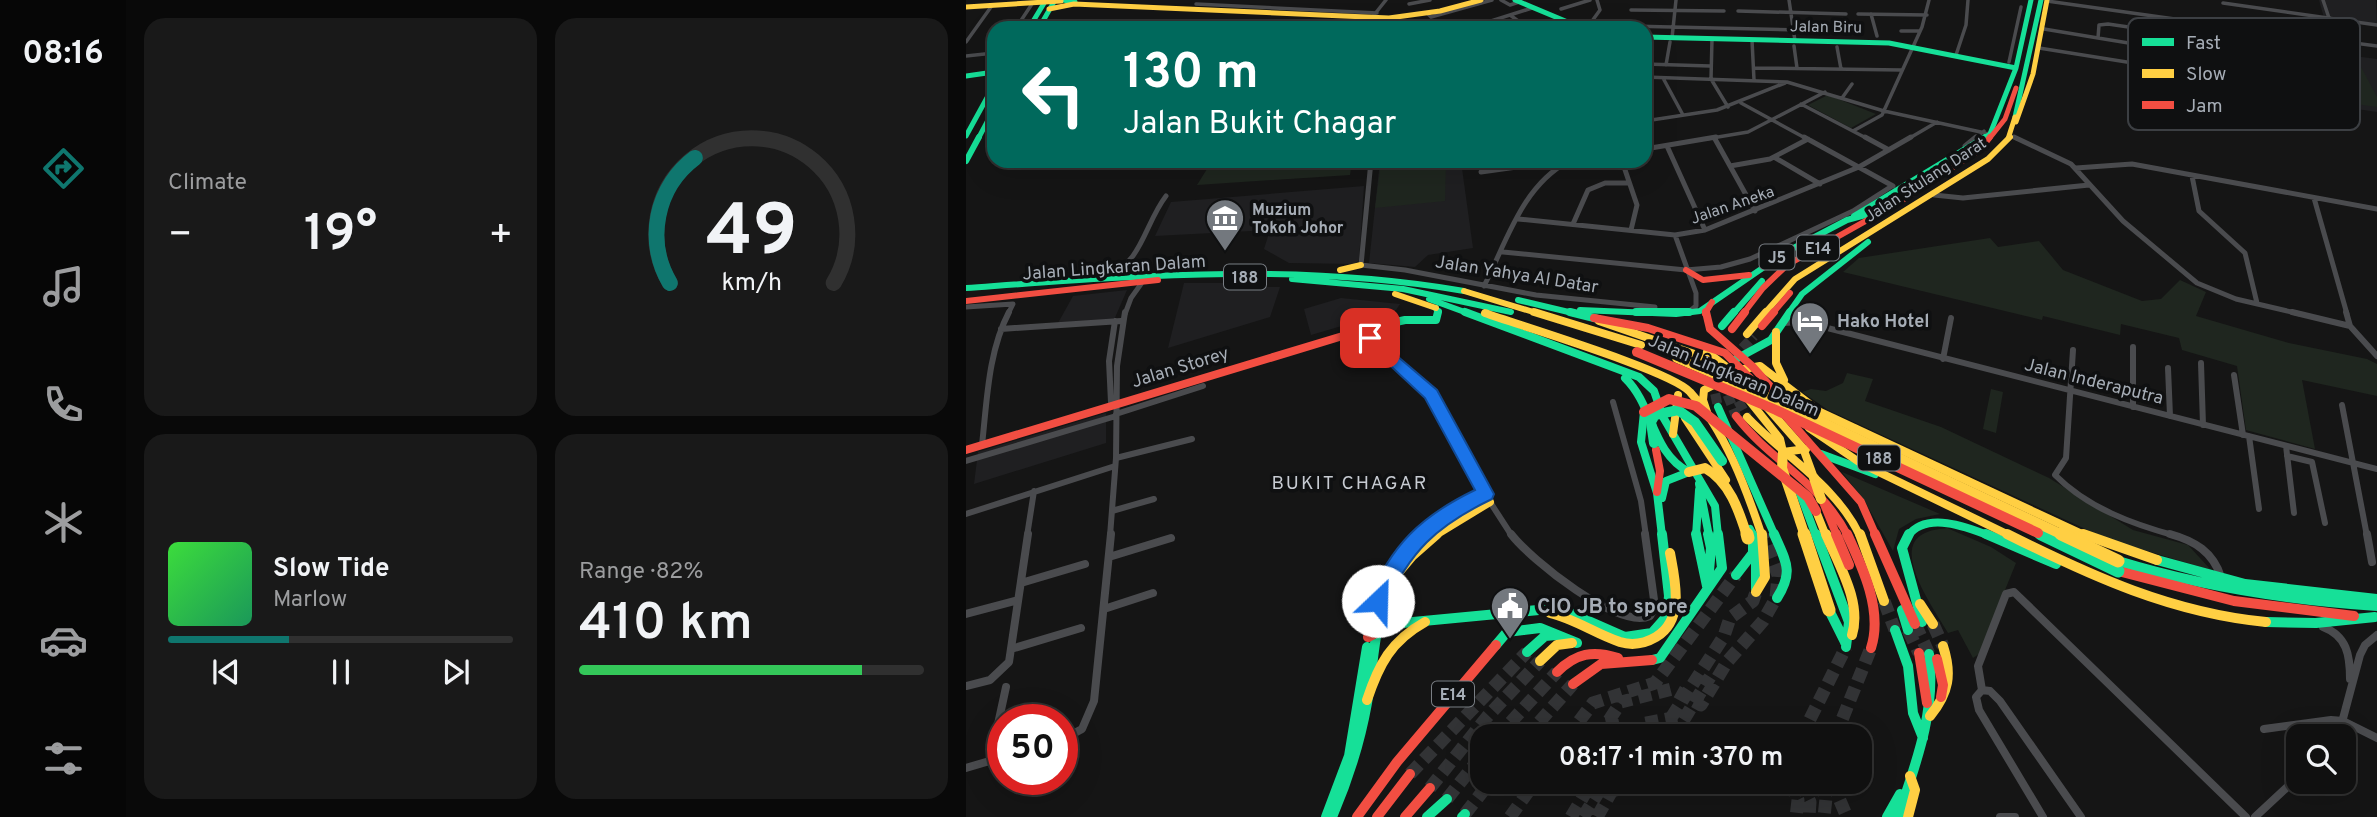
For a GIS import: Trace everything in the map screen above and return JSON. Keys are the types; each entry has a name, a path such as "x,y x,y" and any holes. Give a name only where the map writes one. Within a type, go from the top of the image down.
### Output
{"main road":[{"path":"966,8 1047,2 1429,15 1481,0"},
{"name":"Jalan Stulang Darat","path":"1751,335 1782,290 1824,260 1914,208 1989,159 2011,136 2024,104 2044,29 2037,1"},
{"name":"Jalan Stulang Darat","path":"1847,220 1987,132 2037,1"},
{"name":"E14","path":"2016,122 2037,1"},
{"name":"E14","path":"1727,327 1757,284 1923,188 1981,149 2005,119 2015,93 2037,1"},
{"path":"1047,2 1195,6"},
{"path":"1034,21 1047,2"},
{"path":"1041,21 1047,2"},
{"path":"1515,2 1564,21"},
{"name":"Jalan Biru","path":"1652,37 1794,39 1913,47 2012,64"},
{"path":"966,136 987,98"},
{"path":"966,161 987,122"},
{"path":"1847,220 1896,204"},
{"name":"J5","path":"1777,328 1793,306 1822,277 1914,208"},
{"name":"J5","path":"1712,302 1749,275 1847,220"},
{"path":"1331,273 1361,265"},
{"path":"966,286 1108,274 1133,268 1225,271"},
{"path":"1686,270 1703,280 1749,275"},
{"name":"Jalan Lingkaran Dalam","path":"966,298 1084,283 1225,271 1331,273 1409,279 1474,293 1639,349 1781,403 2118,566 2225,593 2376,613"},
{"name":"Jalan Lingkaran Dalam","path":"966,286 1272,278 1381,288 1490,306 1639,349"},
{"path":"966,298 1141,284 1160,280"},
{"path":"1381,288 1434,304 1639,377 1654,391 1672,434"},
{"path":"1410,292 1434,304 1628,379 1646,399 1666,463 1675,471 1689,472"},
{"path":"1474,293 1648,328 1710,347 1730,362 1823,457 1866,511 1895,584 1920,625 1903,559 1905,537 1918,524 1928,521 1949,522 2049,563 2076,569"},
{"path":"1556,309 1688,314 1700,311 1712,302"},
{"path":"1712,302 1705,311 1705,320 1723,340 1730,362 1812,431 1888,477 2076,569 2163,604 2249,622 2315,624 2376,613"},
{"path":"1365,328 1405,320 1436,320 1439,316 1434,304"},
{"path":"1434,304 1511,320 1642,368 1689,390 1710,421 1744,490 1762,535 1765,576 1756,592 1758,575 1751,538 1730,486 1685,418"},
{"path":"1652,313 1669,309 1688,314"},
{"path":"1594,318 1615,328 1695,354 1730,362"},
{"path":"1642,368 1688,375 1730,362 1764,345 1777,328"},
{"path":"1777,328 1776,363 1788,389"},
{"name":"Jalan Storey","path":"977,447 1115,408 1335,337 1360,334 1370,338 1431,394 1488,498"},
{"path":"1723,340 1741,346 1764,345"},
{"path":"1710,421 1703,393 1739,371 1766,368 1788,389 1820,412 2088,537 2157,562 2221,579 2377,599"},
{"path":"1739,371 1803,449 1810,466 1814,478 1821,499 1868,612 1871,648 1876,635 1875,612 1838,518 1822,496 1786,467 1754,441 1742,416 1767,440 1833,496 1851,517 1884,601"},
{"path":"1739,371 1780,439 1782,468 1829,610 1842,631 1846,647"},
{"path":"1672,434 1678,396"},
{"path":"1668,562 1657,493 1641,445 1639,428 1644,412 1657,401 1671,398 1696,406 1808,497 1856,611 1856,626 1846,647"},
{"path":"1718,407 1787,564 1788,580 1777,598"},
{"name":"Jalan Storey","path":"977,447 1115,408"},
{"path":"1657,493 1660,471 1651,422 1655,415 1677,409 1691,414 1744,490"},
{"path":"1843,451 1839,445 1849,433 1874,435"},
{"name":"E14","path":"1357,817 1400,759 1507,632 1540,628 1621,659 1641,663 1660,658 1707,586 1722,568 1715,506 1699,485 1672,434"},
{"path":"1783,452 1803,449 1888,477"},
{"path":"1810,466 1823,457"},
{"path":"1786,467 1802,498 1846,614 1850,631 1846,647"},
{"path":"1371,635 1392,624 1433,618 1559,608 1618,635 1645,636 1658,629 1667,616 1668,562 1662,488 1666,481 1702,468 1713,472 1735,506 1751,538 1736,575"},
{"path":"1699,485 1695,516 1701,574 1707,586"},
{"path":"1326,817 1340,788 1350,750 1371,635 1387,590 1413,552 1445,525 1488,498"},
{"path":"1367,700 1371,619 1388,575 1411,544 1448,512 1488,498"},
{"path":"1332,817 1350,776 1378,663 1388,645 1433,618"},
{"path":"1376,620 1392,624"},
{"path":"1895,630 1908,666 1913,713 1923,738"},
{"path":"1527,652 1545,636 1557,635"},
{"path":"1541,661 1547,650 1557,645 1577,643"},
{"path":"1557,672 1577,653 1593,649"},
{"path":"1898,817 1930,716 1941,696 1943,685 1931,652 1930,716"},
{"name":"E14","path":"1573,684 1585,668 1595,662 1621,659"},
{"path":"1377,817 1410,774"},
{"path":"1887,817 1910,776"},
{"path":"1908,817 1914,790 1910,776"},
{"path":"1405,817 1430,788"},
{"path":"1427,817 1447,799"}],"street":[{"path":"1374,15 1386,0"},
{"path":"1409,4 1430,0"},
{"path":"1429,15 1492,0"},
{"path":"1501,0 1515,2"},
{"path":"1561,9 1590,0"},
{"path":"1592,21 1600,10 1597,0"},
{"path":"1666,65 1676,0"},
{"path":"1789,0 1797,68"},
{"path":"1853,131 1884,111 1927,15 1929,0"},
{"path":"1956,55 1966,25 1968,0"},
{"path":"2223,3 2329,18 2323,0"},
{"path":"2037,1 2166,18"},
{"path":"1024,21 1047,2"},
{"path":"966,42 993,4"},
{"path":"1491,21 1532,8"},
{"path":"1631,10 1724,12"},
{"path":"1738,12 1846,14"},
{"path":"1858,14 1927,15"},
{"path":"1871,14 1877,36"},
{"path":"1510,15 1518,21"},
{"path":"2098,38 2099,25 2128,28"},
{"path":"2044,29 2128,43"},
{"path":"1901,30 1920,31"},
{"path":"1652,32 1672,36 1794,39 1844,31"},
{"path":"1712,39 1711,79 1728,107"},
{"path":"1752,40 1754,80"},
{"path":"1837,47 1841,69"},
{"path":"2039,48 2128,62"},
{"path":"966,56 987,54"},
{"path":"1652,64 1710,66"},
{"path":"1754,68 1901,71"},
{"path":"1652,77 1787,82 1884,111 1987,132"},
{"path":"1664,78 1683,116"},
{"path":"1652,120 1728,107 1787,82"},
{"path":"1842,98 1852,84"},
{"path":"1652,148 1748,132 1825,92"},
{"path":"1741,103 1894,187"},
{"path":"1801,104 1889,150"},
{"name":"Jalan Aneka","path":"1518,219 1675,235 1705,230 1859,167 1937,122"},
{"path":"1503,252 1686,270 1721,267 1750,259 1853,211 1987,132"},
{"path":"2011,136 2051,152 2076,168 2089,186 2123,221 2197,283 2217,293 2350,326"},
{"path":"1715,139 1755,211"},
{"path":"1730,166 1774,157 1808,139"},
{"path":"1667,146 1705,230"},
{"path":"1774,157 1820,184"},
{"path":"2076,168 2126,163 2377,209"},
{"path":"1361,265 1370,168"},
{"path":"1481,172 1510,168"},
{"path":"1484,286 1537,182 1553,168"},
{"path":"1624,168 1637,205 1631,230"},
{"path":"2192,176 2197,208 2245,253 2257,303"},
{"path":"1573,223 1588,190 1605,183 1628,183"},
{"path":"1934,195 1963,198 2089,186"},
{"path":"1861,212 1894,187"},
{"path":"1133,268 1149,222 1166,196"},
{"path":"2314,198 2350,326 2377,356"},
{"name":"Jalan Yahya Al Datar","path":"1361,265 1405,270 1536,295 1691,310 1696,306 1696,293 1675,235"},
{"path":"1078,732 1084,727 1092,704 1109,557 1115,462 1115,408 1109,361 1118,321 1141,284"},
{"path":"966,307 1013,304 1001,329 977,447"},
{"path":"1793,306 1804,322"},
{"path":"1943,359 1951,318"},
{"path":"1001,329 1118,321"},
{"name":"Jalan Inderaputra","path":"1777,328 1804,322 2246,435 2287,451 2377,469"},
{"path":"2133,346 2133,407"},
{"path":"2073,350 2066,457 2055,475 2066,485 2128,521 2187,540 2207,550 2214,557 2221,579"},
{"path":"2201,363 2203,425"},
{"path":"2168,368 2170,416"},
{"path":"2234,375 2259,509"},
{"path":"1115,408 1203,386"},
{"path":"1488,498 1513,540 1552,577 1634,619 1650,616 1655,607 1641,501 1614,402"},
{"path":"2342,405 2372,562"},
{"path":"966,514 1115,462 1192,439"},
{"name":"Jalan Storey","path":"966,461 977,447"},
{"path":"2287,451 2294,513"},
{"path":"2287,451 2312,462 2325,523"},
{"path":"966,686 990,680 1002,672 1009,662 1034,491"},
{"path":"1112,509 1154,497"},
{"path":"1109,557 1171,538"},
{"path":"1021,583 1085,564"},
{"path":"1982,690 1978,666 2006,594 2014,592 2246,817"},
{"path":"1104,608 1153,593"},
{"path":"966,614 1018,600"},
{"path":"2315,624 2336,632 2349,648 2350,688"},
{"path":"1011,649 1081,628"},
{"path":"2341,724 2365,645 2377,635"},
{"path":"1002,704 1006,687"},
{"path":"1982,690 1976,697 1979,710 2043,817"},
{"path":"1982,690 1995,695 2081,817"},
{"path":"2264,729 2316,720 2343,721 2377,738"},
{"path":"966,768 987,762"},
{"path":"2255,817 2286,788"},
{"path":"2000,817 2015,817"}],"shaded area":[{"path":"2319,0 2376,0 2377,25 2360,23 2360,18 2324,18"},
{"path":"2360,57 2377,59 2377,112 2360,109"},
{"path":"2360,65 2377,97 2377,107 2360,105"},
{"path":"1828,95 1876,114 1851,128 1808,105"},
{"path":"1208,168 1351,168 1350,175 1197,185"},
{"path":"1379,168 1462,168 1473,248 1428,255 1415,267 1369,263"},
{"path":"1380,168 1446,168 1445,201 1375,208"},
{"path":"1364,186 1359,260 1355,264 1289,263 1264,249 1270,230 1155,236 1171,202"},
{"path":"1990,238 1998,247 2039,241 2063,270 2142,301 2161,299 2180,280 2206,292 2196,316 2289,343 2367,359 2377,364 2377,396 2302,380 2315,449 2246,430 2237,366 2182,350 2179,338 2121,324 2120,335 2043,316 2042,320 1843,272 1859,258"},
{"path":"1184,283 1224,283 1224,287 1280,287 1270,317 1168,348"},
{"path":"1127,290 1114,320 1058,323 1073,296"},
{"path":"1341,298 1400,304 1396,310 1311,335 1304,309"},
{"path":"1847,373 1873,379 1865,401 1941,427 2049,478 2133,530 2188,545 2211,570 2107,539 1828,410 1802,392 1811,389 1826,391 1843,383"},
{"path":"1991,389 2003,392 1996,433 1983,429"},
{"path":"1106,413 1106,443 974,484 978,452"},
{"path":"1842,472 1940,514 1916,519 1899,529 1893,551 1864,500"},
{"path":"1947,528 1991,547 2016,563 1979,654 1973,658 1958,630 1948,633 1918,581 1913,566 1912,552 1915,541 1927,532"}],"tunnel":[{"path":"1732,359 1754,336"},
{"path":"1712,379 1718,407"},
{"path":"1722,381 1736,416"},
{"path":"1731,388 1747,417"},
{"path":"1695,702 1701,705 1727,662 1763,621 1776,598 1778,575 1763,535"},
{"path":"1577,724 1593,703 1655,683 1736,575"},
{"path":"1685,696 1724,636 1730,618 1753,601 1756,592"},
{"path":"1884,601 1895,630"},
{"path":"1915,624 1929,654"},
{"path":"1933,624 1943,646"},
{"path":"1908,630 1919,653"},
{"path":"1808,724 1846,647"},
{"path":"1840,724 1871,648"},
{"path":"1410,774 1527,652"},
{"path":"1430,788 1487,717 1540,661"},
{"path":"1509,724 1557,672"},
{"path":"1695,702 1710,677"},
{"path":"1538,724 1573,684"},
{"path":"1611,717 1621,702 1672,689 1685,696"},
{"path":"1671,718 1685,696"},
{"path":"1685,696 1695,702"},
{"path":"1681,724 1695,702"},
{"path":"1607,724 1611,717"},
{"path":"1611,717 1613,724"},
{"path":"1641,724 1677,717"},
{"path":"1447,799 1470,770"},
{"path":"1465,814 1481,794"},
{"path":"1510,817 1526,794"},
{"path":"1571,817 1585,794"},
{"path":"1583,817 1597,794"},
{"path":"1597,817 1610,794"},
{"path":"1795,794 1798,800 1796,817"},
{"path":"1806,794 1810,802 1809,817"},
{"path":"1824,794 1824,817"},
{"path":"1837,794 1847,817"}],"traffic: fast":[{"path":"1033,21 1046,0"},
{"path":"1043,21 1055,0"},
{"path":"1063,0 1075,2"},
{"path":"1515,0 1565,21"},
{"path":"1854,216 1990,134 2016,68 2031,0"},
{"path":"2015,117 2041,0"},
{"path":"1652,37 1889,43 2016,68"},
{"path":"966,76 987,73"},
{"path":"966,136 987,98"},
{"path":"966,161 987,122"},
{"path":"1580,310 1676,314 1700,311 1786,252 1847,220 1869,214"},
{"path":"1736,359 1771,340 1802,294 1868,242"},
{"path":"966,288 1153,275 1278,272 1403,280 1464,291"},
{"path":"1292,279 1403,289 1511,312"},
{"path":"1722,326 1762,281"},
{"path":"1429,299 1639,377 1654,391 1663,417 1715,506 1722,568 1660,658 1652,660"},
{"path":"1518,300 1598,319"},
{"path":"1365,329 1405,320 1436,320 1439,316 1436,308"},
{"path":"1625,378 1644,402 1666,455 1689,472"},
{"path":"1718,407 1787,564 1788,580 1777,598"},
{"path":"1654,443 1651,422 1655,415 1678,410 1695,422 1722,461"},
{"path":"1644,412 1641,442 1657,493"},
{"path":"1821,454 1875,474"},
{"path":"1662,498 1666,481 1689,472"},
{"path":"1699,484 1711,548 1708,582"},
{"path":"1798,488 1849,622 1846,647"},
{"path":"1699,490 1696,539 1707,586"},
{"path":"1376,619 1392,624 1559,608 1625,637 1652,633 1667,616 1669,596 1657,493"},
{"path":"1922,622 1902,548 1911,531 1927,524 1944,523 1963,527 2056,564"},
{"path":"1750,529 1756,546 1756,589"},
{"path":"2038,533 2118,571"},
{"path":"1736,575 1753,553 1753,545"},
{"path":"2157,560 2245,584 2377,599"},
{"path":"2118,561 2182,579 2246,592 2377,606"},
{"path":"1332,817 1357,746 1367,702 1380,610 1391,581"},
{"path":"1829,610 1846,644"},
{"path":"1902,610 1908,630"},
{"path":"2266,622 2316,623 2375,617"},
{"path":"1496,645 1507,632 1540,628 1577,643"},
{"path":"1895,630 1908,666 1913,713 1923,738"},
{"path":"1527,652 1545,636 1556,635"},
{"path":"1326,817 1349,756 1367,647"},
{"path":"1898,817 1929,717 1932,675 1929,654"},
{"path":"1887,817 1900,794"},
{"path":"1427,817 1447,799"},
{"path":"1462,817 1465,814"}],"traffic: slow":[{"path":"1049,9 1074,4 1389,18 1440,11 1481,0"},
{"path":"2016,122 2033,74 2047,0"},
{"path":"966,7 1061,1"},
{"path":"1747,334 1795,279 1988,159 2011,136 2015,117"},
{"path":"1340,270 1361,265"},
{"path":"1464,291 1641,345"},
{"path":"1395,294 1436,308"},
{"path":"1485,313 1642,368 1689,390 1723,441 1762,535 1765,577 1756,592"},
{"path":"1599,321 1706,358 1729,380"},
{"path":"1776,332 1776,363 1784,380"},
{"path":"1363,335 1370,338 1431,394 1490,502 1423,545 1391,581"},
{"path":"1707,352 1738,376"},
{"path":"1677,358 1781,403 2118,561"},
{"path":"1709,418 1703,400 1704,390 1744,369 1760,366 1820,412 2088,537 2157,560"},
{"path":"1673,434 1678,395"},
{"path":"1748,399 1780,439 1783,452 1806,449"},
{"path":"1766,406 1803,448 1814,478"},
{"path":"1747,417 1826,488 1849,515 1865,546 1884,601"},
{"path":"1685,418 1726,480"},
{"path":"1809,428 1880,474 2107,582 2185,609 2225,618 2266,622"},
{"path":"1783,452 1782,468 1829,610"},
{"path":"1689,472 1705,468 1720,480 1742,519 1748,538"},
{"path":"1814,478 1821,499"},
{"path":"1380,595 1400,562 1424,535 1452,512 1486,493"},
{"path":"1816,511 1854,603 1857,619 1852,635"},
{"path":"1550,613 1624,643 1637,644 1651,640 1662,633 1674,614 1676,602 1670,553"},
{"path":"1920,604 1933,624"},
{"path":"1367,700 1386,654 1401,637 1425,622"},
{"path":"1540,661 1557,645 1572,643"},
{"path":"1930,716 1942,699 1948,683 1949,666 1943,646"},
{"path":"1908,817 1915,790 1910,776"}],"traffic: jam":[{"path":"1732,329 1763,288 1787,265 1896,204 1981,149 2005,119 2016,88"},
{"path":"1686,270 1703,280 1749,275"},
{"path":"966,301 1158,280"},
{"path":"1762,326 1790,293"},
{"path":"1712,302 1704,315 1710,329 1752,366 1786,404"},
{"path":"1594,318 1648,328 1725,353 1770,398"},
{"path":"966,450 1346,335 1363,335"},
{"path":"1637,352 1776,410 2038,533"},
{"path":"1644,412 1669,399 1696,406 1808,497 1816,511"},
{"path":"1783,413 1861,502 1915,624"},
{"path":"1736,416 1756,439 1801,476 1832,508 1857,556 1874,608 1876,629 1871,648"},
{"path":"1656,450 1660,471 1657,492"},
{"path":"1823,502 1849,565"},
{"path":"2118,571 2205,596 2354,616"},
{"path":"1368,637 1392,624"},
{"path":"1357,817 1397,762 1496,645"},
{"path":"1557,672 1571,660 1585,654 1600,653 1618,658"},
{"path":"1919,653 1927,703"},
{"path":"1937,659 1943,685 1941,697"},
{"path":"1573,684 1592,667 1601,664 1652,660"},
{"path":"1377,817 1410,774"},
{"path":"1405,817 1430,788"}],"place":[{"name":"Muzium Tokoh Johor","path":"1225,252"},
{"name":"Hako Hotel","path":"1810,355"},
{"name":"CIO JB to spore","path":"1510,640"}],"district":[{"name":"BUKIT CHAGAR","path":"1350,482"}],"route":[{"path":"1370,338 1422,382 1431,394 1486,494 1448,512 1417,537 1388,575 1378,601"}]}
